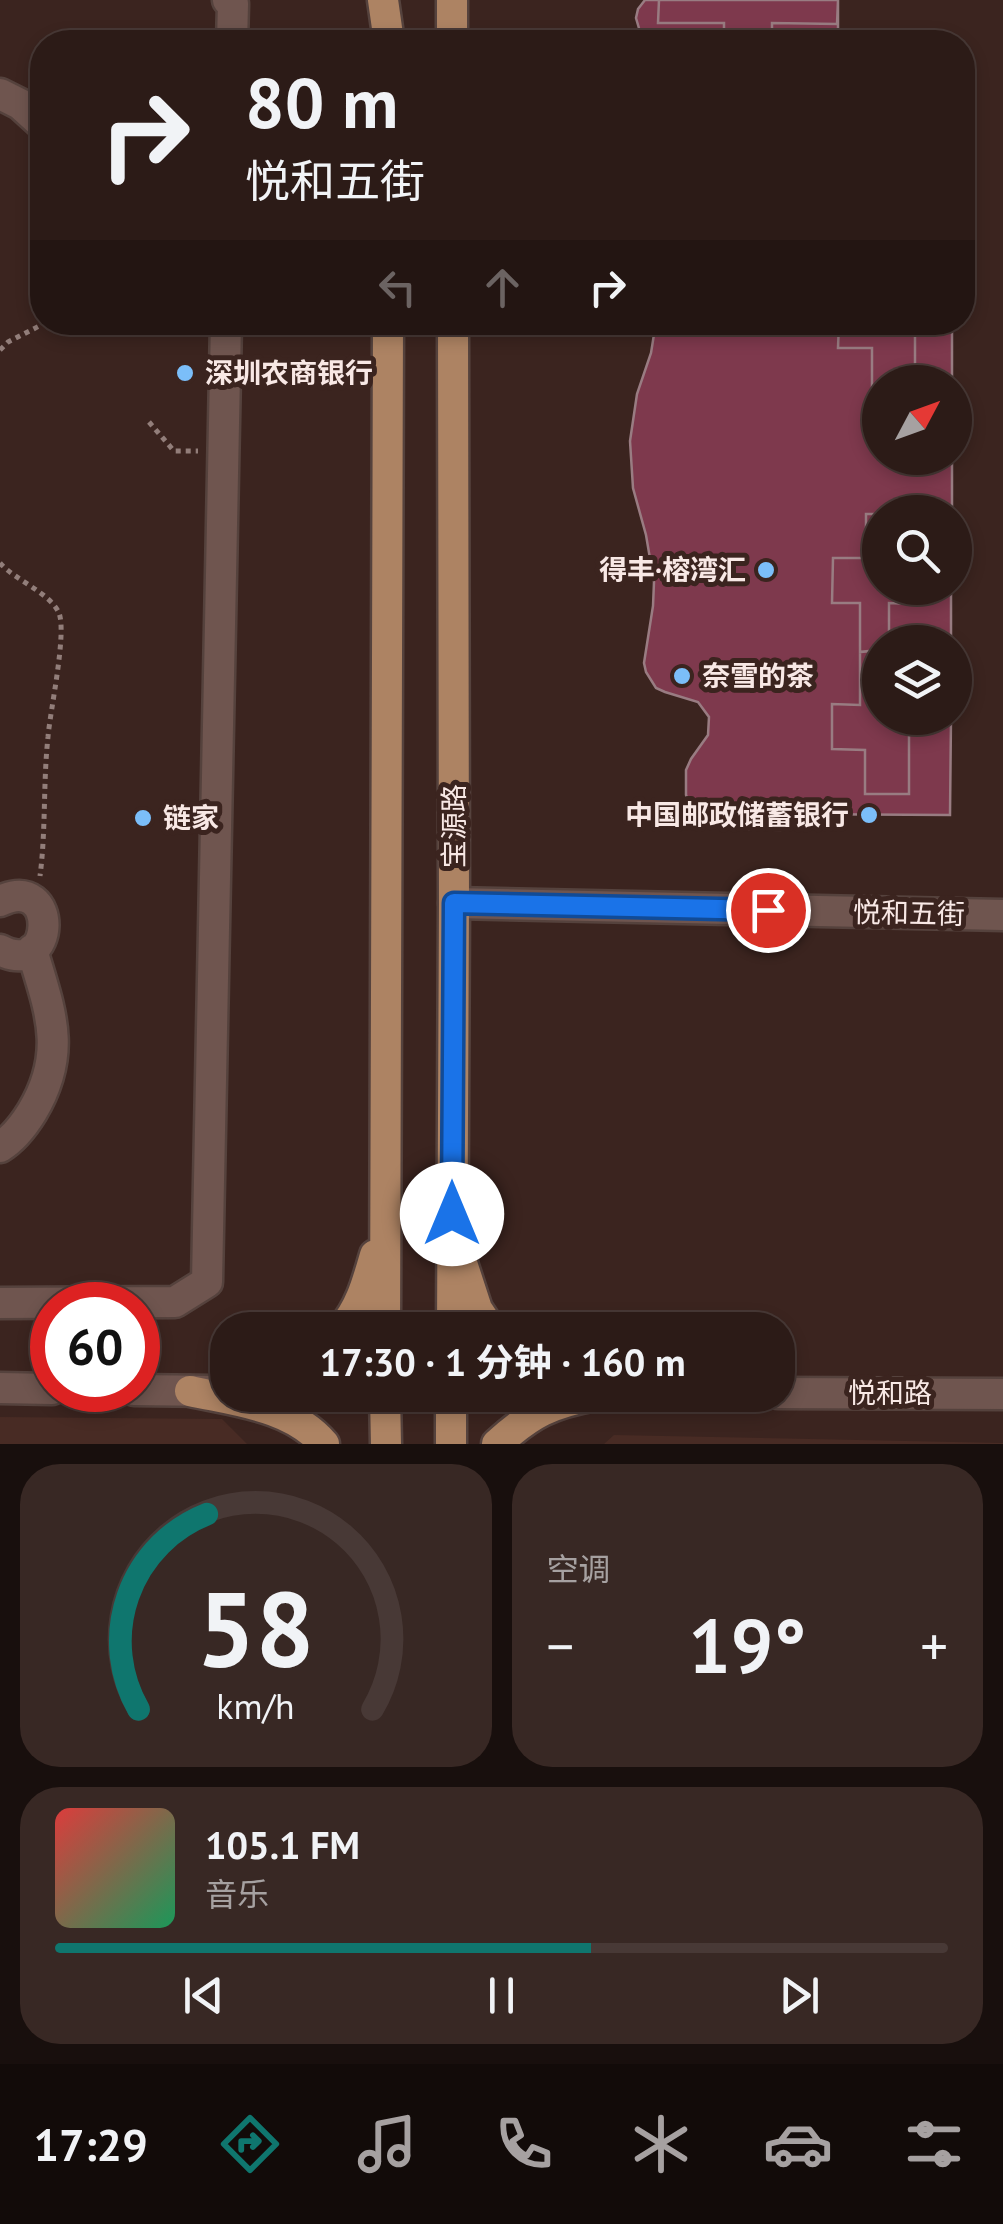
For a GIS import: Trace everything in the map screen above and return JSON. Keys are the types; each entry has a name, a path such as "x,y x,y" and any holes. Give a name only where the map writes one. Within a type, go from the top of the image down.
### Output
{"main road":[{"path":"386,0 388,30"},
{"path":"385,1312 388,335"},
{"name":"宝源路","path":"452,1312 453,335"},
{"path":"354,1312 364,1293 374,1255 385,1183"},
{"path":"452,1214 464,1274 479,1312"},
{"path":"190,1391 210,1387"},
{"path":"190,1391 260,1406 292,1418 324,1444"},
{"path":"385,1412 386,1444"},
{"path":"451,1412 451,1444"},
{"path":"497,1444 536,1412"}],"street":[{"path":"228,0 233,4 232,30"},
{"path":"0,94 30,113"},
{"path":"0,1303 175,1302 207,1282 226,335"},
{"path":"0,901 24,897 37,905 45,922 44,934 32,950 22,954 0,950"},
{"name":"悦和五街","path":"454,903 1003,915"},
{"path":"0,1147 26,1121 42,1096 52,1066 54,1034 32,950"},
{"path":"0,1388 30,1388"},
{"path":"160,1390 210,1392"},
{"name":"悦和路","path":"795,1393 1003,1394"}],"path":[{"path":"0,350 30,330"},
{"path":"149,422 174,451 224,451"},
{"path":"0,563 48,600 59,614 37,905"}],"shaded area":[{"path":"0,1417 222,1419 247,1444 0,1444"},
{"path":"614,1435 1003,1443 1003,1444 604,1444"}],"building":[{"path":"645,0 838,0 838,30 640,30 638,9"},
{"path":"659,0 838,0 837,24 772,23 772,30 724,30 724,23 658,23"},
{"name":"得丰·榕湾汇","path":"654,335 952,335 952,365 862,365 862,475 952,475 952,495 862,495 862,605 951,605 951,625 862,625 862,735 951,735 950,815 780,814 780,830 733,829 709,823 691,806 686,795 686,770 708,735 709,717 698,702 656,688 646,672 654,582 633,488 630,441 637,394"},
{"path":"838,335 915,335 915,365 872,365 872,348 838,348"},
{"path":"833,558 862,558 862,605 889,605 889,625 862,625 862,652 860,603 832,603"},
{"path":"860,652 862,735 909,735 909,794 865,794 865,750 832,749 832,704 860,705"}],"place":[{"name":"深圳农商银行","path":"185,373"},
{"name":"得丰·榕湾汇","path":"766,570"},
{"name":"奈雪的茶","path":"682,676"},
{"name":"中国邮政储蓄银行","path":"869,815"},
{"name":"链家","path":"143,818"}],"route":[{"path":"452,1214 454,903 768,910"}]}
